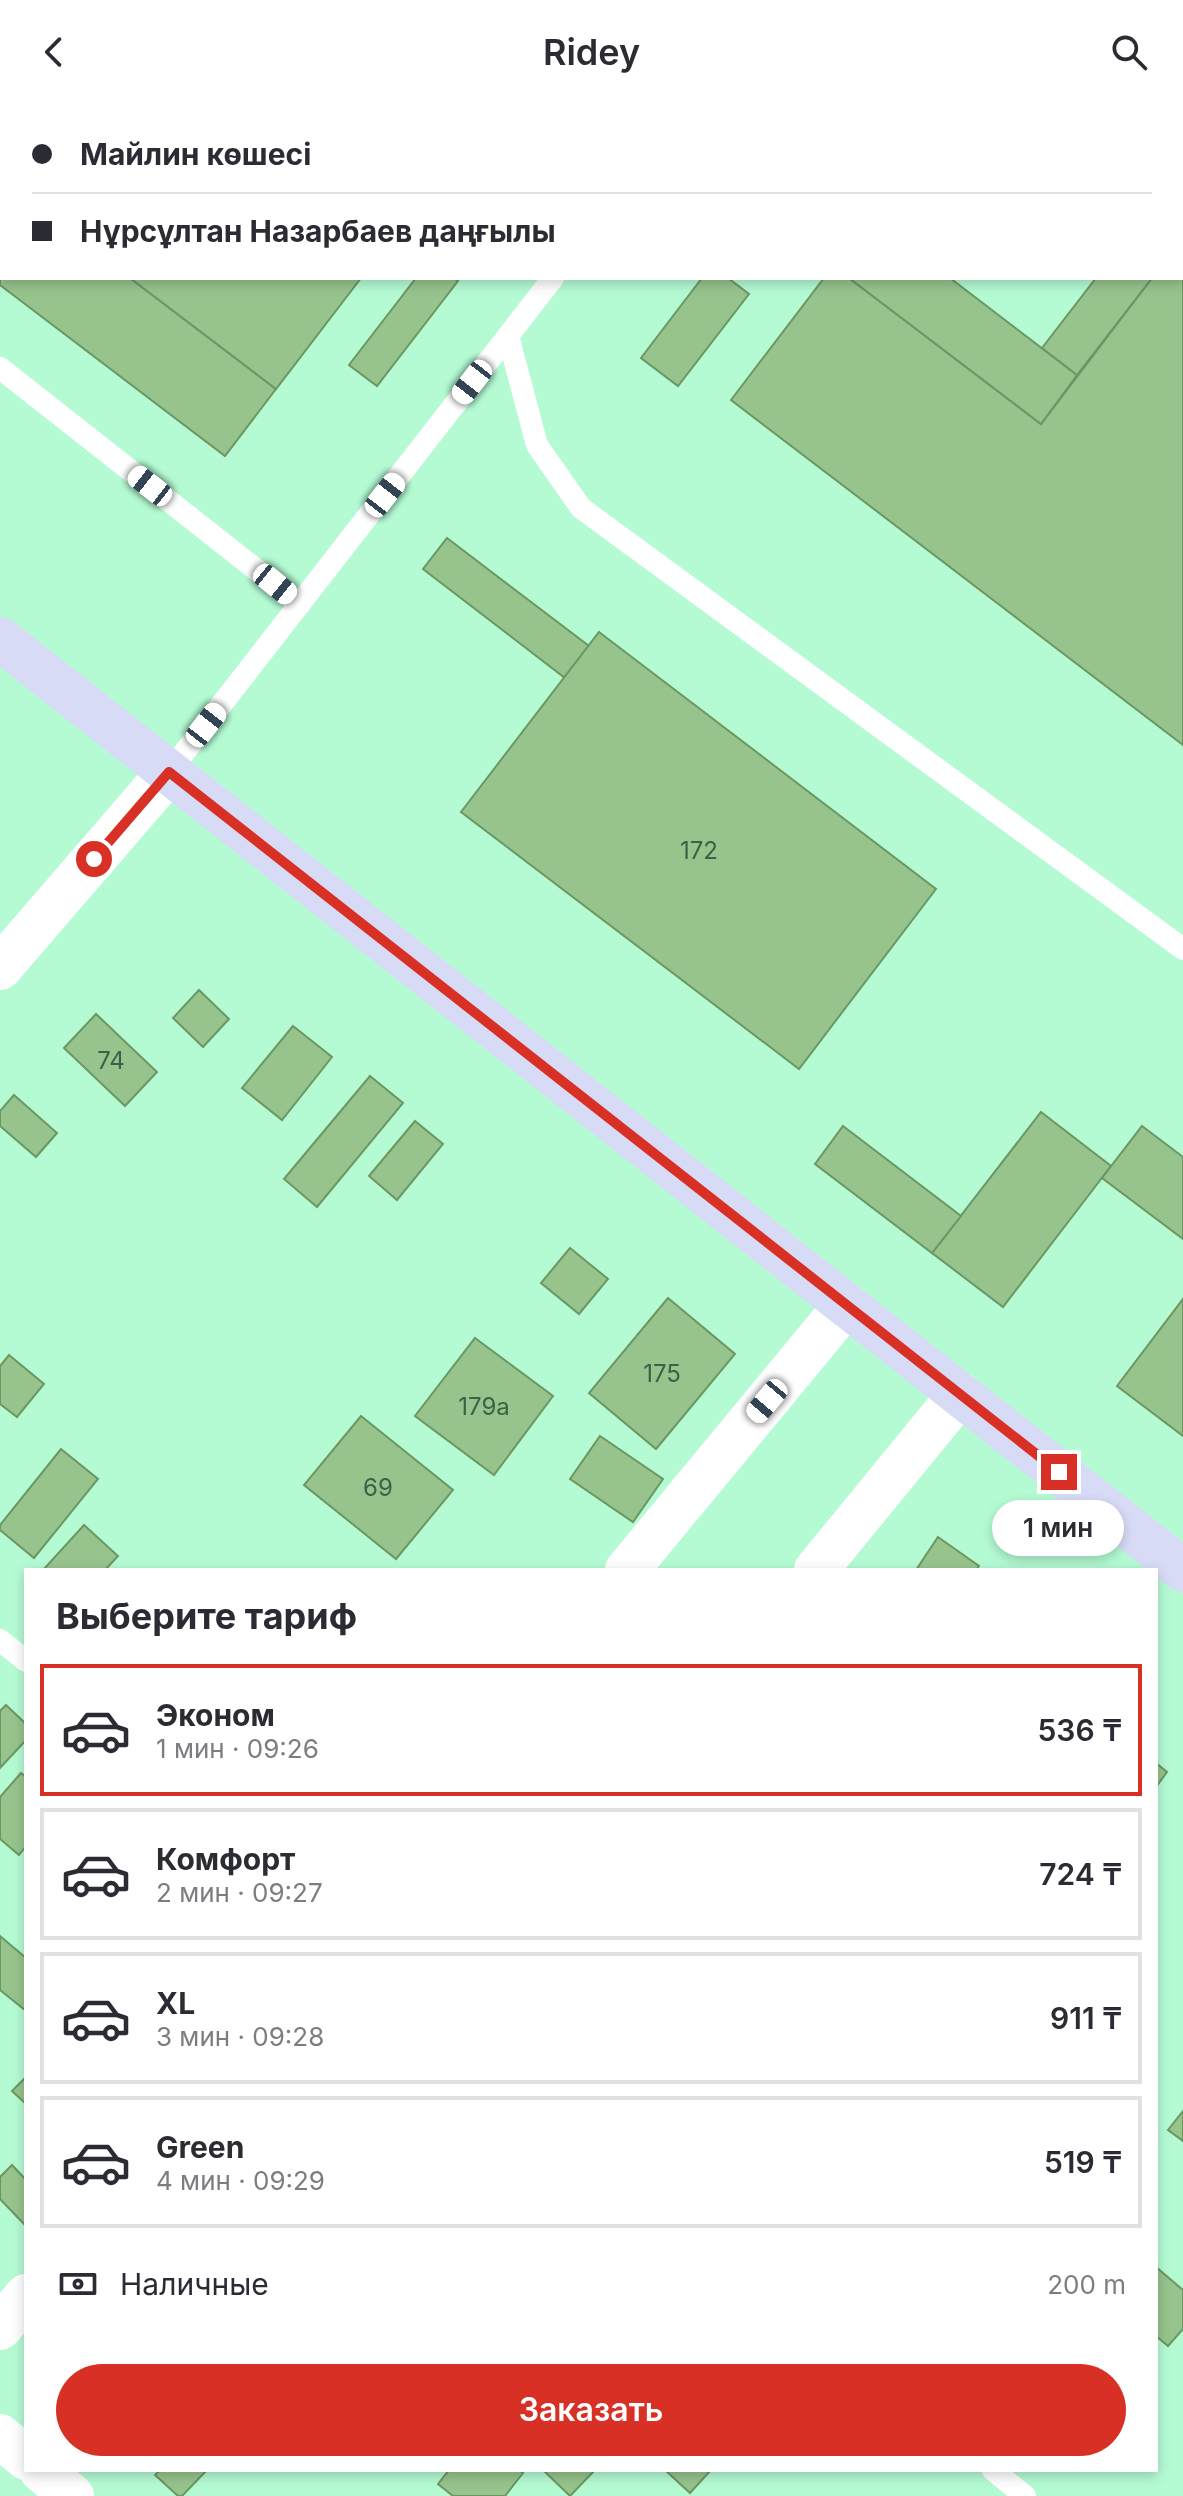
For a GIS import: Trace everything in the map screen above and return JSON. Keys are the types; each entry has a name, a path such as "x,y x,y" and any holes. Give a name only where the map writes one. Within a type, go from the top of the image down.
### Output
{"main road":[{"path":"0,639 1183,1570"}],"street":[{"path":"0,968 169,772"},
{"path":"629,1568 846,1305"},
{"path":"818,1568 960,1394"},
{"path":"0,2328 24,2298"},
{"path":"0,2436 24,2456"}],"lane":[{"path":"169,772 551,280"},
{"path":"508,336 537,445 581,508 1183,949"},
{"path":"0,368 300,604"},
{"path":"0,1640 24,1659"},
{"path":"995,2472 1025,2496"}],"building":[{"path":"0,280 133,280 276,389 225,456 0,285"},
{"path":"133,280 359,280 276,389"},
{"path":"414,280 458,281 377,386 349,365"},
{"path":"700,280 731,280 749,294 678,386 641,358"},
{"path":"822,280 852,280 1041,424 1150,280 1183,280 1183,745 731,400"},
{"path":"852,280 953,280 1077,375 1041,424"},
{"path":"1094,280 1150,280 1077,375 1042,348"},
{"path":"447,538 589,646 565,678 423,569"},
{"path":"599,632 936,889 799,1069 461,812"},
{"path":"199,990 229,1019 203,1047 173,1018"},
{"path":"96,1014 157,1072 125,1106 64,1048"},
{"path":"293,1026 332,1057 282,1120 242,1088"},
{"path":"370,1076 403,1103 317,1207 284,1179"},
{"path":"14,1095 57,1133 36,1157 0,1126 0,1111"},
{"path":"1041,1112 1111,1166 1003,1307 932,1253"},
{"path":"415,1121 443,1144 397,1200 369,1176"},
{"path":"843,1126 961,1216 932,1253 815,1164"},
{"path":"1142,1126 1183,1157 1183,1239 1102,1178"},
{"path":"570,1248 608,1279 579,1314 541,1283"},
{"path":"668,1298 735,1354 656,1449 589,1393"},
{"path":"1183,1299 1183,1436 1117,1386"},
{"path":"475,1338 553,1396 494,1475 415,1416"},
{"path":"9,1355 44,1384 17,1417 0,1404 0,1366"},
{"path":"361,1416 453,1490 396,1559 304,1485"},
{"path":"600,1436 663,1479 633,1522 570,1479"},
{"path":"61,1449 98,1479 34,1558 0,1530 0,1525"},
{"path":"84,1525 118,1556 107,1568 45,1568"},
{"path":"938,1537 979,1566 978,1568 917,1568"},
{"path":"6,1705 24,1722 24,1742 0,1768 0,1711"},
{"path":"1158,1765 1167,1772 1158,1784"},
{"path":"21,1773 24,1775 24,1849 19,1855 0,1839 0,1797"},
{"path":"0,1936 24,1956 24,2009 0,1990"},
{"path":"24,2079 24,2102 12,2091"},
{"path":"1183,2111 1183,2141 1168,2130"},
{"path":"12,2165 24,2178 24,2224 0,2199 0,2177"},
{"path":"1158,2269 1183,2290 1183,2329 1168,2346 1158,2338"},
{"path":"158,2472 205,2472 182,2496 178,2496 155,2475"},
{"path":"447,2472 523,2473 505,2496 453,2496 438,2484"},
{"path":"545,2472 593,2472 570,2496"},
{"path":"667,2472 709,2472 690,2493"}],"route":[{"path":"94,859 169,772 1059,1472"}]}
